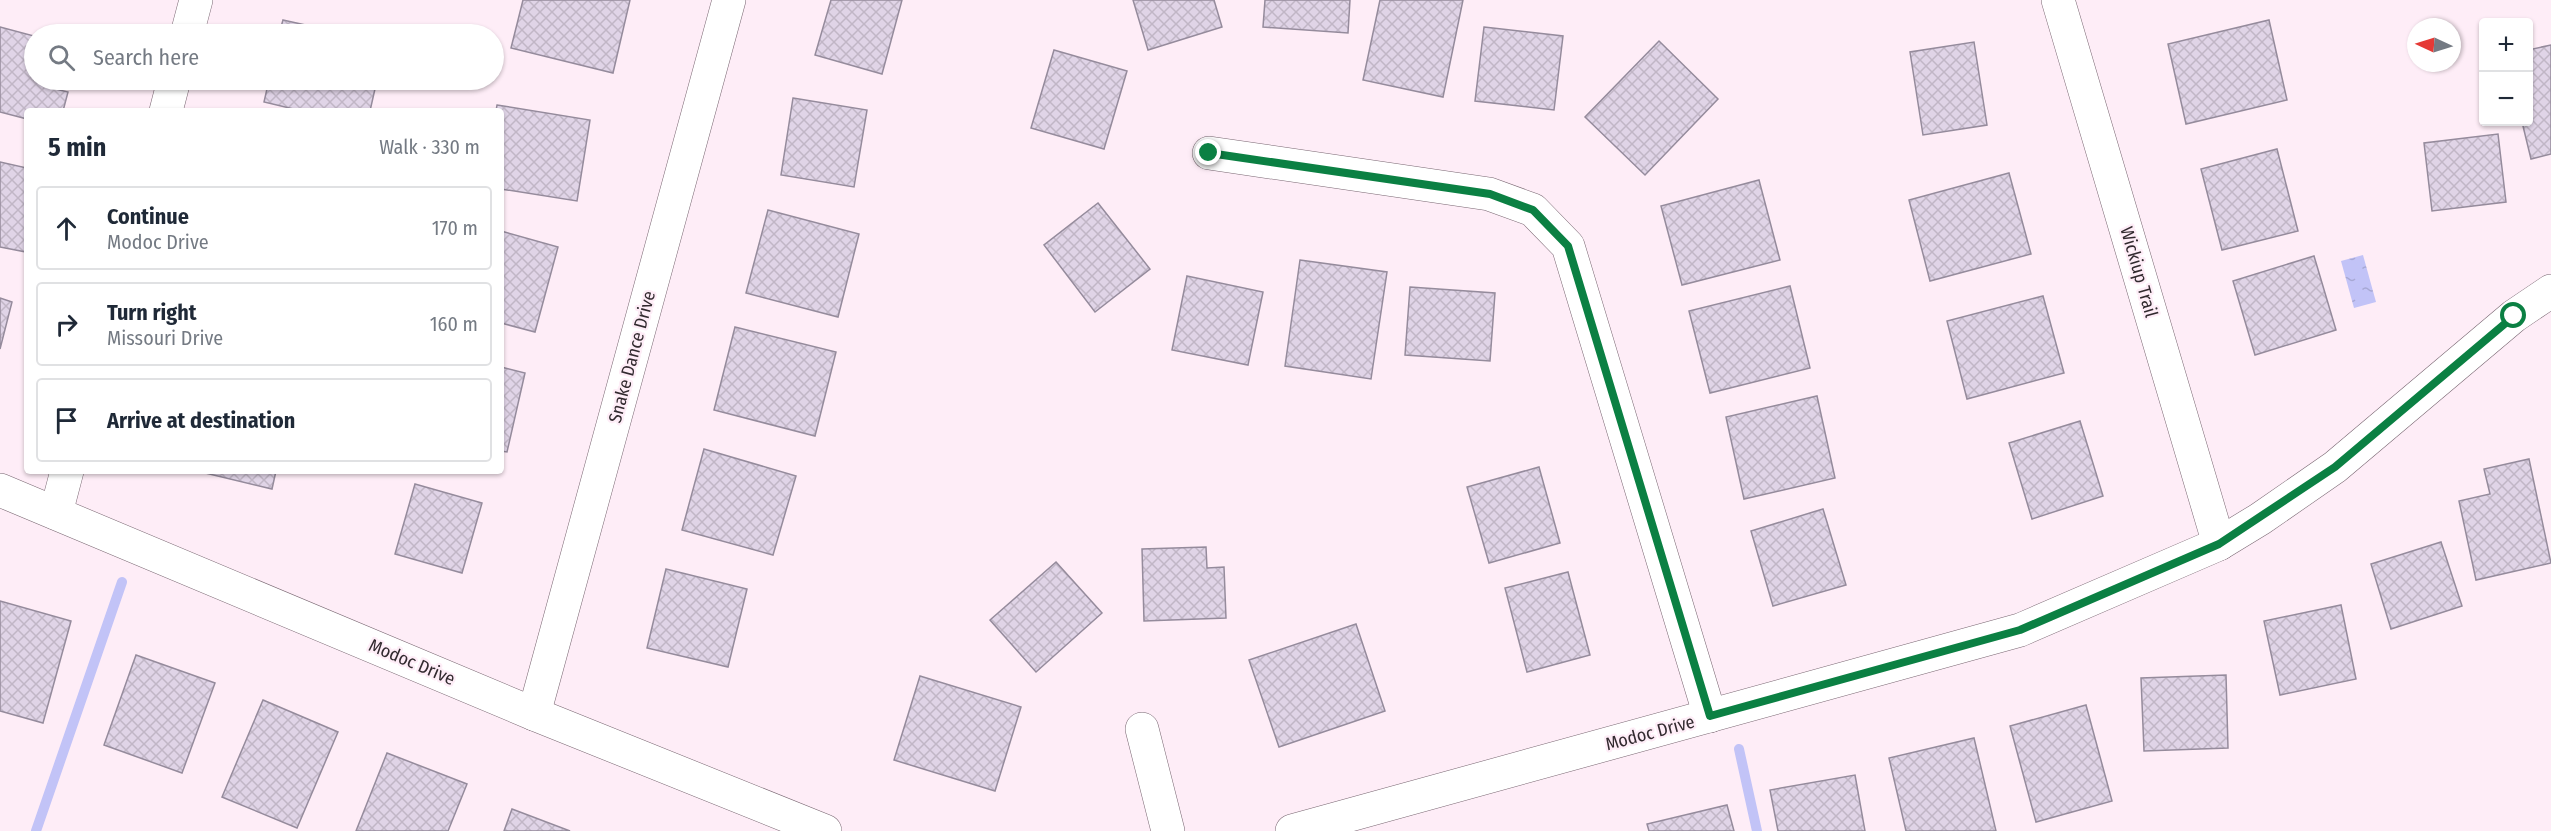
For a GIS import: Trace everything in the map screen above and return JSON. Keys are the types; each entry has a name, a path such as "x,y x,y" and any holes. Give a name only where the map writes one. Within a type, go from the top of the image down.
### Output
{"street":[{"path":"190,24 196,0"},
{"name":"Snake Dance Drive","path":"534,714 729,0"},
{"name":"Wickiup Trail","path":"2058,0 2219,544"},
{"path":"167,108 171,90"},
{"path":"1209,153 1490,194 1533,210 1568,246 1710,716"},
{"name":"Modoc Drive","path":"1292,831 2020,630 2219,544 2335,467 2514,316 2551,291"},
{"path":"56,513 66,474"},
{"name":"Modoc Drive","path":"0,490 534,714 825,831"},
{"path":"1142,729 1168,831"}],"water":[{"path":"2363,255 2376,302 2354,308 2341,261"}],"building":[{"path":"523,0 630,0 613,73 511,48"},
{"path":"831,0 902,0 882,74 815,55"},
{"path":"1133,0 1214,0 1222,27 1148,50"},
{"path":"1265,0 1350,0 1348,33 1263,27"},
{"path":"1380,0 1463,0 1443,97 1363,80"},
{"path":"283,20 301,24 282,24"},
{"path":"2269,20 2287,100 2186,124 2168,44"},
{"path":"0,27 24,33 24,90 68,92 64,108 24,108 24,118 0,112"},
{"path":"1484,27 1563,36 1554,110 1475,101"},
{"path":"1659,41 1718,99 1645,175 1585,117"},
{"path":"1974,42 1987,125 1923,135 1910,52"},
{"path":"2551,45 2551,154 2531,159 2523,126 2533,126 2533,49"},
{"path":"1054,50 1127,71 1104,149 1031,128"},
{"path":"267,90 375,90 371,108 289,108 264,102"},
{"path":"793,98 867,110 854,187 781,175"},
{"path":"497,105 590,120 577,201 504,189 504,108 496,108"},
{"path":"2498,134 2506,202 2432,211 2424,143"},
{"path":"2277,149 2298,231 2222,250 2201,169"},
{"path":"0,162 24,167 24,252 0,247"},
{"path":"2009,173 2031,254 1930,281 1909,200"},
{"path":"1759,180 1780,260 1682,285 1661,206"},
{"path":"1098,203 1150,269 1095,312 1044,245"},
{"path":"768,210 859,234 838,317 746,293"},
{"path":"504,232 558,247 535,332 504,324"},
{"path":"2314,256 2336,330 2255,355 2233,281"},
{"path":"1300,260 1387,272 1371,379 1285,366"},
{"path":"1187,276 1263,292 1248,365 1172,350"},
{"path":"1790,286 1810,368 1710,393 1689,311"},
{"path":"1410,287 1495,293 1490,361 1405,355"},
{"path":"2043,296 2064,373 1967,399 1947,321"},
{"path":"0,298 12,302 0,349"},
{"path":"735,327 836,352 815,436 714,410"},
{"path":"504,368 525,373 507,452 504,452"},
{"path":"1817,396 1835,478 1744,499 1726,417"},
{"path":"2080,421 2103,496 2032,519 2009,443"},
{"path":"704,449 796,476 773,555 682,530"},
{"path":"2529,459 2551,563 2476,580 2459,501 2490,494 2484,469"},
{"path":"1539,467 1560,543 1489,563 1467,487"},
{"path":"210,474 275,474 272,489"},
{"path":"415,484 482,503 462,573 395,554"},
{"path":"1823,509 1846,585 1773,606 1751,531"},
{"path":"2441,542 2462,606 2391,629 2371,564"},
{"path":"1206,547 1207,568 1224,567 1226,618 1144,621 1142,549"},
{"path":"1056,562 1102,613 1036,672 990,620"},
{"path":"666,569 747,589 728,667 647,648"},
{"path":"1568,572 1590,655 1527,672 1505,588"},
{"path":"0,601 71,621 43,723 0,711"},
{"path":"2341,605 2356,679 2280,695 2264,621"},
{"path":"1356,624 1385,711 1279,747 1249,660"},
{"path":"136,655 215,683 182,773 104,745"},
{"path":"2226,675 2228,748 2144,751 2141,678"},
{"path":"920,676 1021,707 995,791 894,760"},
{"path":"263,700 338,732 297,828 222,797"},
{"path":"2086,705 2112,801 2036,822 2010,726"},
{"path":"1974,738 1996,831 1906,831 1889,758"},
{"path":"387,753 467,784 448,831 356,831"},
{"path":"1855,775 1865,831 1778,831 1770,790"},
{"path":"1727,805 1734,831 1649,831 1647,824"},
{"path":"512,809 570,831 504,831"}],"waterway":[{"path":"36,831 122,582"},
{"path":"1739,749 1757,831"}],"route":[{"path":"1209,153 1490,194 1533,210 1568,246 1710,716 2020,630 2219,544 2260,519 2335,467 2514,316"}]}
